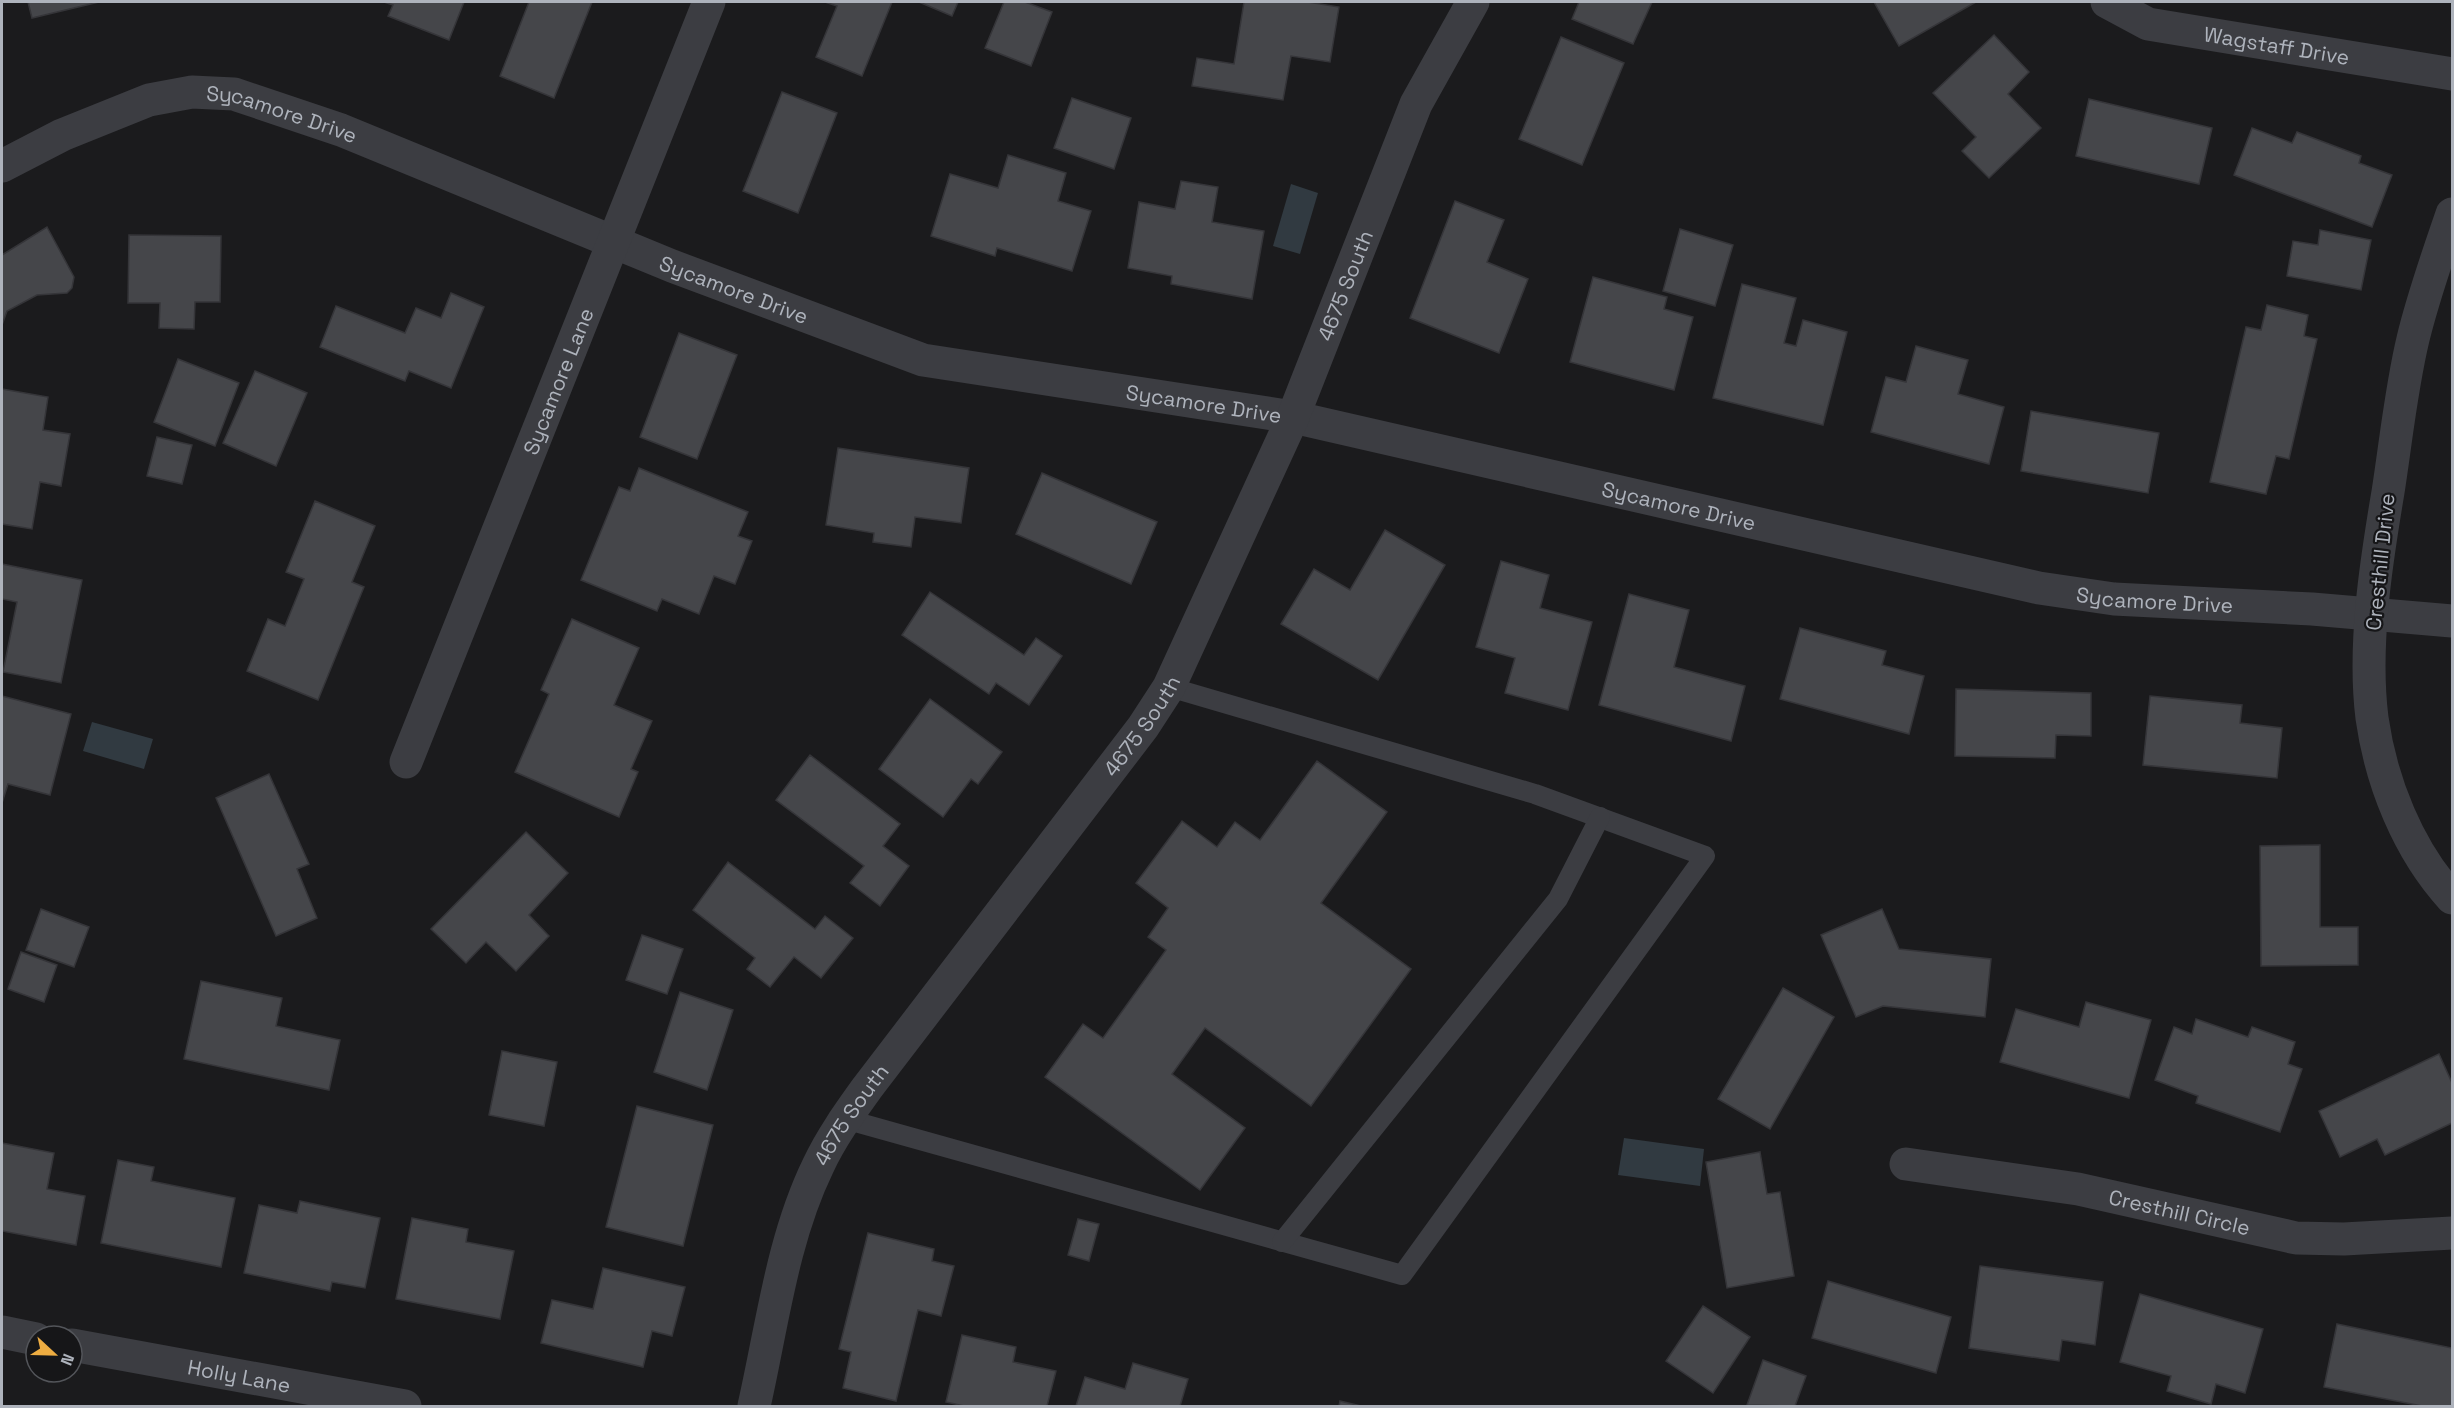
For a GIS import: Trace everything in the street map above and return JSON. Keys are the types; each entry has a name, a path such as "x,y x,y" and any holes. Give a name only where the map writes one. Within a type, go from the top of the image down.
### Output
{"street":[{"name":"Sycamore Lane","path":"406,762 709,2"},
{"name":"4675 South","path":"754,1407 798,1217 818,1165 845,1119 1143,727 1169,687 1293,417 1416,104 1473,2"},
{"name":"Wagstaff Drive","path":"2107,2 2148,24 2452,74"},
{"name":"Sycamore Drive","path":"2,166 62,135 148,100 192,92 234,94 341,130 613,242 923,360 1293,417 2039,588 2138,601 2372,614 2452,621"},
{"name":"Cresthill Drive","path":"2452,214 2413,339 2379,547 2372,614 2372,717 2383,768 2412,843 2452,898"},
{"name":"Cresthill Circle","path":"1906,1164 2078,1189 2296,1238 2344,1239 2452,1233"},
{"path":"2,1332 24,1337"},
{"name":"Holly Lane","path":"84,1347 405,1407"}],"lane":[{"path":"845,1119 1402,1275 1705,856 1535,794 1169,687"},
{"path":"1282,1242 1558,899 1600,817"}],"shaded area":[{"path":"1291,184 1318,193 1300,254 1273,246"},
{"path":"92,722 153,739 144,769 83,751"},
{"path":"1624,1138 1704,1149 1700,1186 1618,1175"}],"building":[{"path":"28,2 99,2 32,18"},
{"path":"384,2 464,2 449,40 388,16 393,5"},
{"path":"529,2 592,2 554,98 500,76"},
{"path":"825,2 892,2 862,76 816,57 837,6"},
{"path":"919,2 958,2 952,16"},
{"path":"1004,2 1025,2 1052,12 1031,66 985,48"},
{"path":"1244,2 1308,2 1339,7 1330,62 1291,56 1283,100 1192,86 1197,58 1234,64"},
{"path":"1579,2 1652,2 1633,44 1572,19"},
{"path":"1874,2 1976,2 1899,46"},
{"path":"1994,35 2029,72 2008,94 2041,128 1989,178 1962,151 1976,137 1933,93"},
{"path":"1561,37 1624,63 1582,165 1519,139"},
{"path":"782,92 837,113 798,213 743,191"},
{"path":"1072,98 1131,118 1114,169 1054,148"},
{"path":"2089,99 2212,128 2199,184 2076,156"},
{"path":"2252,128 2292,143 2297,132 2361,156 2359,163 2392,175 2372,227 2234,175"},
{"path":"1008,155 1066,173 1058,201 1091,211 1072,271 997,248 995,256 931,236 950,174 998,188"},
{"path":"1181,181 1218,187 1212,222 1264,231 1252,299 1171,284 1172,276 1128,268 1139,202 1175,209"},
{"path":"1455,201 1504,220 1487,262 1528,279 1499,353 1410,318"},
{"path":"47,227 74,277 72,288 67,293 37,295 7,311 2,325 2,255"},
{"path":"1680,229 1733,245 1715,306 1663,291"},
{"path":"2320,230 2371,240 2361,290 2287,276 2293,241 2318,245"},
{"path":"129,235 221,236 220,302 195,302 194,329 159,328 160,303 128,303"},
{"path":"1593,277 1667,297 1664,309 1693,317 1674,390 1570,362"},
{"path":"1742,284 1796,298 1784,343 1796,346 1803,320 1847,332 1823,425 1713,398"},
{"path":"451,293 484,307 451,388 409,371 405,381 320,347 336,306 405,333 416,308 441,318"},
{"path":"2267,305 2308,315 2304,336 2317,339 2289,459 2276,456 2266,494 2210,482 2246,327 2261,330"},
{"path":"679,333 737,355 697,459 640,437"},
{"path":"1916,346 1968,360 1958,394 2004,407 1989,464 1871,432 1886,377 1906,382"},
{"path":"178,359 239,383 215,446 154,422"},
{"path":"255,371 307,393 276,466 223,443"},
{"path":"2,389 48,397 43,430 70,434 61,486 40,482 32,529 2,524"},
{"path":"2031,411 2159,433 2148,493 2021,471"},
{"path":"157,437 192,445 182,484 147,476"},
{"path":"838,448 969,468 961,523 915,517 911,547 873,542 874,533 826,525"},
{"path":"639,468 748,512 738,536 752,541 735,584 714,576 699,614 662,599 657,611 581,580 619,487 630,491"},
{"path":"1042,473 1157,522 1131,584 1016,534"},
{"path":"315,501 375,526 352,582 364,587 318,700 247,671 268,619 285,626 304,579 286,572"},
{"path":"1385,530 1445,565 1378,680 1281,624 1314,569 1350,590"},
{"path":"1501,561 1549,575 1540,608 1592,622 1568,710 1505,693 1515,658 1476,647"},
{"path":"2,564 82,580 61,683 3,672 17,602 2,599"},
{"path":"930,592 1024,655 1036,638 1062,656 1029,705 996,683 989,694 902,635"},
{"path":"1629,594 1689,610 1674,667 1745,686 1731,741 1599,705"},
{"path":"572,619 639,648 614,705 652,721 631,769 638,772 619,817 515,772 549,694 541,690"},
{"path":"1800,628 1886,651 1882,665 1924,676 1909,734 1780,699"},
{"path":"1956,689 2091,693 2091,736 2056,735 2055,758 1955,756"},
{"path":"2,696 71,714 50,795 8,784 2,803"},
{"path":"2150,696 2242,705 2240,723 2282,728 2277,778 2143,765"},
{"path":"930,699 1002,752 978,784 971,779 943,817 879,769"},
{"path":"810,755 900,824 883,846 909,866 880,906 850,883 864,866 776,800"},
{"path":"1317,761 1387,812 1321,903 1411,969 1311,1106 1205,1028 1172,1074 1245,1128 1200,1190 1045,1077 1083,1024 1103,1038 1166,950 1148,937 1168,908 1136,883 1182,821 1217,847 1235,822 1260,840"},
{"path":"269,774 309,864 297,869 317,918 276,936 216,798"},
{"path":"526,832 568,873 529,915 549,936 516,971 486,942 466,963 431,929"},
{"path":"2320,845 2320,927 2358,927 2358,965 2261,966 2260,846"},
{"path":"728,862 815,929 825,916 853,938 821,978 794,957 770,987 747,969 755,958 693,910"},
{"path":"41,909 89,927 74,967 26,950"},
{"path":"1882,909 1899,949 1991,959 1985,1017 1883,1006 1856,1017 1821,935"},
{"path":"642,935 683,949 667,994 626,980"},
{"path":"21,952 57,965 44,1002 8,989"},
{"path":"201,981 282,998 276,1026 340,1040 329,1090 184,1059"},
{"path":"1783,988 1834,1017 1770,1129 1718,1099"},
{"path":"680,992 733,1010 707,1090 654,1072"},
{"path":"2086,1002 2151,1020 2129,1098 2000,1062 2016,1009 2079,1027"},
{"path":"2196,1019 2248,1037 2252,1027 2295,1042 2288,1064 2302,1069 2280,1132 2196,1103 2198,1096 2155,1080 2174,1027 2192,1034"},
{"path":"502,1051 557,1062 544,1126 489,1115"},
{"path":"2439,1054 2452,1083 2452,1123 2385,1155 2377,1139 2340,1157 2319,1111"},
{"path":"637,1106 713,1125 683,1246 606,1227"},
{"path":"2,1143 54,1153 47,1189 85,1196 76,1245 2,1231"},
{"path":"1760,1152 1767,1194 1780,1192 1794,1276 1727,1288 1706,1162"},
{"path":"118,1160 154,1167 151,1181 235,1198 221,1267 101,1243"},
{"path":"300,1201 380,1218 365,1288 332,1282 330,1291 244,1273 259,1205 297,1213"},
{"path":"412,1218 468,1229 466,1242 514,1251 500,1319 396,1299"},
{"path":"1078,1219 1099,1224 1089,1261 1068,1255"},
{"path":"868,1233 934,1249 932,1261 954,1266 941,1316 918,1310 896,1401 843,1388 851,1352 839,1349"},
{"path":"1980,1266 2103,1282 2095,1345 2062,1340 2059,1361 1969,1348"},
{"path":"603,1268 685,1287 672,1336 652,1331 643,1367 541,1343 552,1300 593,1309"},
{"path":"1828,1281 1951,1317 1936,1373 1812,1338"},
{"path":"2140,1294 2263,1329 2245,1393 2216,1384 2211,1404 2167,1391 2171,1376 2120,1362"},
{"path":"1703,1306 1750,1337 1713,1393 1666,1361"},
{"path":"2337,1324 2452,1348 2452,1406 2422,1406 2324,1387"},
{"path":"962,1335 1016,1347 1013,1362 1056,1371 1047,1406 964,1406 946,1402"},
{"path":"1763,1360 1806,1376 1795,1406 1747,1405"},
{"path":"1133,1363 1188,1379 1180,1406 1076,1406 1085,1377 1125,1389"},
{"path":"1340,1401 1361,1406 1339,1406"}]}
